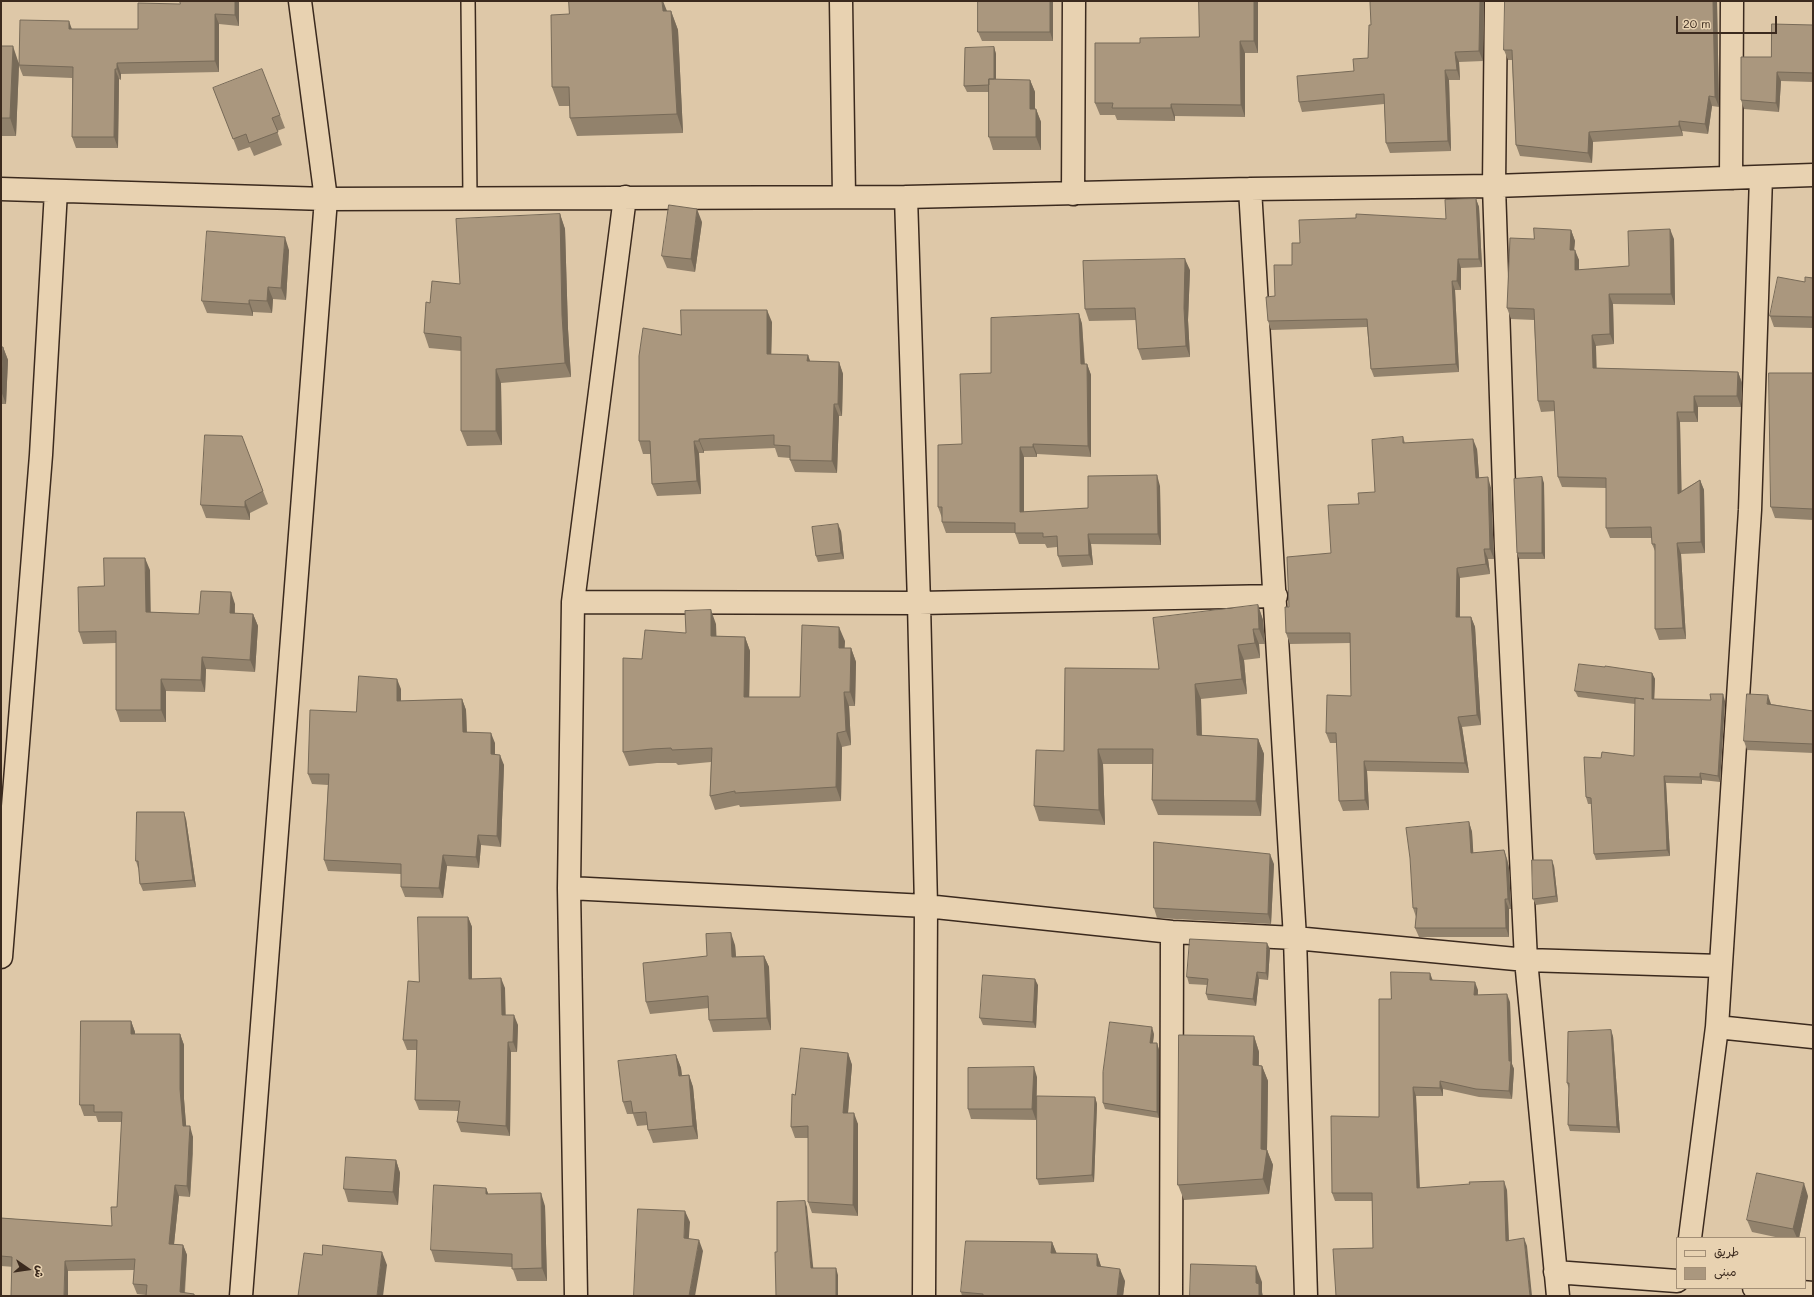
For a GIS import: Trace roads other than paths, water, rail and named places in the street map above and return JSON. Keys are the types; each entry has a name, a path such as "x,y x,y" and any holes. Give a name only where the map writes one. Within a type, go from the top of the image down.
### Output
{"street":[{"path":"241,1296 326,199 300,1"},
{"path":"841,1 844,196"},
{"path":"1074,1 1074,194"},
{"path":"1496,1 1494,186 1506,549 1526,960 1558,1296"},
{"path":"1731,178 1732,1"},
{"path":"1,189 326,199 844,196 906,197 1250,189 1494,186 1813,175"},
{"path":"1690,1237 1717,1027 1750,510 1761,177"},
{"path":"1250,189 1276,596 1295,938 1306,1296"},
{"path":"1,957 41,455 56,191"},
{"path":"906,197 919,603 926,906 924,1296"},
{"path":"576,1296 570,888 573,602 625,198"},
{"path":"573,602 919,603 1276,596"},
{"path":"570,888 926,906 1172,932 1295,938 1526,960 1720,966"},
{"path":"1171,1296 1172,932"},
{"path":"1717,1027 1813,1037"},
{"path":"1555,1272 1676,1281"},
{"path":"1766,1289 1813,1293"}],"lane":[{"path":"468,1 470,198"}]}
